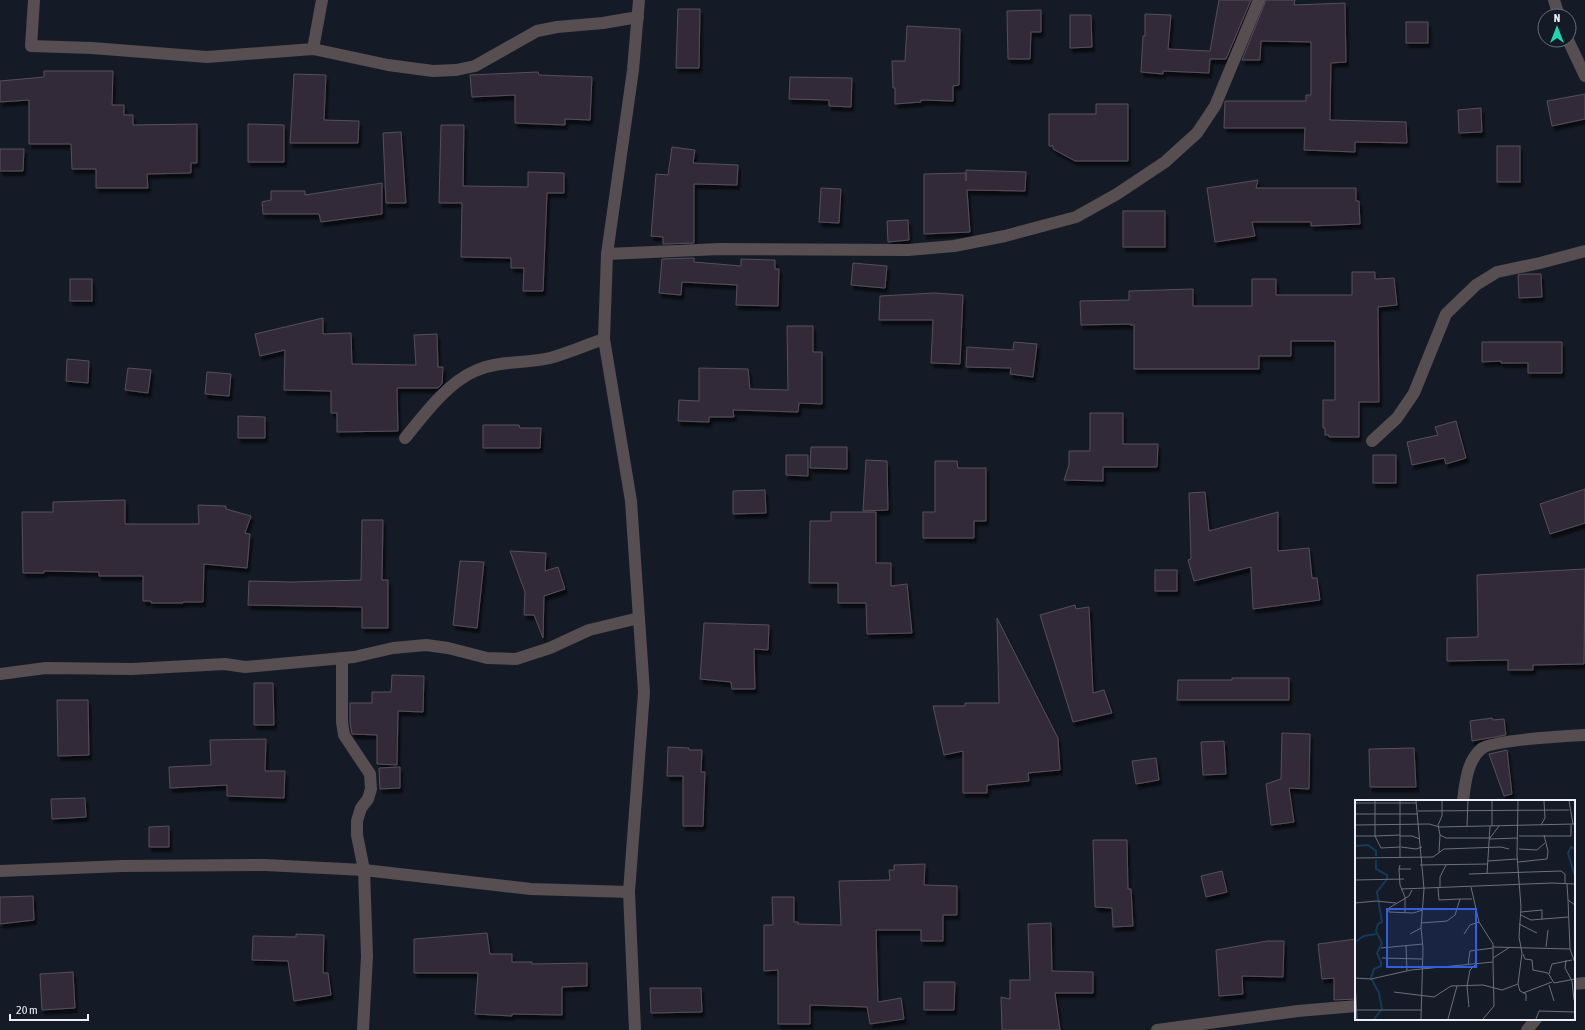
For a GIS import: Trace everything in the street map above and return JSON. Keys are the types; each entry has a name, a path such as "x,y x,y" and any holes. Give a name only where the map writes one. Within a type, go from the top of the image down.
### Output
{"street":[{"path":"34,0 31,46 92,48 207,57 313,49 388,65 433,71 456,70 475,66 537,31 557,27 603,23 638,17"},
{"path":"313,49 322,0"},
{"path":"635,1030 629,892 644,692 631,501 604,339 607,254 633,70 639,0"},
{"path":"607,254 720,249 915,250 954,246 1005,236 1076,217 1116,194 1159,166 1197,133 1215,106 1259,0"},
{"path":"1572,48 1585,76"},
{"path":"1372,441 1397,418 1414,393 1446,314 1476,285 1497,272 1540,263 1585,251"},
{"path":"405,438 427,411 456,383 475,371 509,362 549,358 604,339"},
{"path":"0,674 46,668 132,669 224,664 245,667 342,658 393,648 426,645 448,648 487,658 516,659 550,648 589,630 639,618"},
{"path":"342,658 342,722 344,735 370,774 371,789 368,799 361,808 357,828 364,870 367,956 363,1030"},
{"path":"1463,800 1465,785 1471,763 1482,748 1502,742 1585,735"},
{"path":"0,871 122,866 265,865 364,870 531,889 629,892"},
{"path":"1575,984 1585,983"},
{"path":"1158,1030 1298,1011 1355,1006"},
{"path":"1527,1030 1535,1020"}],"building":[{"path":"1219,0 1251,0 1226,59 1210,59 1209,73 1163,71 1163,74 1141,72 1143,36 1145,36 1145,14 1171,15 1168,49 1210,51"},
{"path":"1266,0 1295,0 1294,5 1345,3 1346,62 1331,63 1330,120 1406,122 1407,143 1355,142 1355,152 1304,150 1305,128 1224,128 1225,101 1306,101 1306,95 1311,95 1311,42 1261,41 1260,60 1242,60"},
{"path":"678,9 700,9 699,68 676,68"},
{"path":"1041,10 1041,32 1031,32 1030,59 1008,59 1007,11"},
{"path":"1070,15 1091,15 1092,47 1070,48"},
{"path":"1406,22 1428,22 1428,43 1406,43"},
{"path":"907,26 960,29 959,85 953,86 953,101 921,100 921,102 895,104 892,61 905,61"},
{"path":"44,71 113,71 112,105 124,105 124,115 133,115 133,125 197,124 197,163 191,163 191,173 147,174 148,188 96,188 96,169 72,169 71,144 29,144 29,100 0,102 0,81 44,77"},
{"path":"538,72 539,75 592,77 590,120 565,119 565,125 515,123 515,95 472,97 470,75"},
{"path":"294,74 326,75 324,120 359,121 358,143 290,143"},
{"path":"790,77 852,78 851,107 829,106 829,100 789,99"},
{"path":"1585,94 1585,119 1552,126 1547,101"},
{"path":"1096,104 1128,104 1128,161 1075,161 1053,149 1053,146 1049,146 1049,114 1096,114"},
{"path":"1481,108 1482,132 1459,133 1458,110"},
{"path":"248,124 284,125 284,162 248,162"},
{"path":"441,125 464,125 463,186 528,187 528,172 564,173 564,193 547,193 543,291 523,291 524,268 511,268 511,258 461,257 462,203 439,203"},
{"path":"401,132 406,203 386,203 383,133"},
{"path":"1497,146 1520,146 1520,182 1497,182"},
{"path":"672,147 695,150 693,163 738,165 737,185 694,184 694,243 663,244 663,237 651,236 656,174 668,175"},
{"path":"0,149 24,149 23,171 0,171"},
{"path":"966,170 1026,172 1025,191 967,190 970,232 924,234 924,174 966,173"},
{"path":"1258,180 1256,188 1356,188 1356,201 1359,201 1360,224 1311,226 1311,222 1252,222 1255,236 1215,242 1207,188"},
{"path":"382,183 382,214 321,222 319,214 263,214 262,202 271,200 271,191 305,191 305,195"},
{"path":"821,188 841,189 839,223 819,222"},
{"path":"1123,211 1165,211 1165,247 1123,247"},
{"path":"908,220 909,240 888,242 887,221"},
{"path":"694,258 694,262 741,266 741,259 775,260 775,269 779,269 778,306 736,305 737,285 682,282 681,295 659,293 662,259"},
{"path":"853,263 887,266 885,288 851,285"},
{"path":"1352,272 1375,272 1375,279 1394,278 1397,305 1378,307 1379,402 1359,402 1359,437 1329,437 1329,435 1325,435 1325,428 1323,428 1323,400 1335,400 1335,341 1291,341 1291,356 1259,356 1259,369 1134,369 1134,325 1081,325 1080,301 1129,300 1129,291 1193,289 1193,306 1252,306 1252,279 1276,279 1276,295 1352,295"},
{"path":"1541,274 1542,297 1519,298 1518,275"},
{"path":"70,279 92,279 92,301 70,301"},
{"path":"934,293 963,295 960,364 931,363 933,320 879,320 880,296"},
{"path":"323,318 323,334 351,333 352,364 416,365 414,335 437,334 438,367 443,367 442,384 438,388 397,388 398,431 337,432 337,413 331,413 331,391 284,390 285,350 260,356 255,334"},
{"path":"787,326 813,326 813,352 822,352 822,404 799,403 798,412 733,410 734,417 709,417 709,422 678,421 679,400 699,401 699,368 748,369 750,389 788,390"},
{"path":"1014,342 1037,344 1033,377 1010,374 1011,368 966,367 967,347 1013,350"},
{"path":"1482,342 1562,342 1562,373 1528,373 1528,363 1501,363 1501,361 1482,362"},
{"path":"67,359 89,361 88,383 66,381"},
{"path":"128,368 151,370 148,393 125,390"},
{"path":"207,372 231,374 229,396 205,394"},
{"path":"1090,413 1123,413 1123,444 1158,444 1157,467 1103,467 1103,481 1064,480 1069,465 1069,451 1090,451"},
{"path":"238,416 265,417 265,438 238,438"},
{"path":"1456,421 1466,458 1446,464 1444,458 1412,465 1407,442 1438,435 1435,427"},
{"path":"483,425 519,425 520,428 541,428 540,448 483,448"},
{"path":"811,447 847,447 847,469 810,468"},
{"path":"786,455 808,455 808,476 786,475"},
{"path":"1373,455 1396,455 1396,483 1373,483"},
{"path":"866,460 887,461 888,510 863,511"},
{"path":"935,461 957,461 958,468 986,468 986,521 974,521 974,538 923,538 923,512 935,512"},
{"path":"1585,489 1585,523 1550,534 1540,504"},
{"path":"765,490 766,513 733,514 733,491"},
{"path":"1205,492 1209,531 1278,512 1278,551 1309,548 1312,578 1317,578 1320,600 1253,609 1251,567 1194,581 1188,560 1191,559 1189,493"},
{"path":"125,500 125,524 199,524 198,505 226,506 226,509 251,516 245,533 250,534 247,568 204,564 203,602 183,603 151,603 151,601 143,601 143,576 99,576 99,572 44,571 44,573 23,573 22,512 53,512 53,502"},
{"path":"831,512 876,512 876,563 891,563 891,586 907,584 912,633 867,634 866,603 838,603 838,583 809,583 810,521 831,521"},
{"path":"362,520 383,520 382,580 388,580 388,628 362,628 362,607 248,605 249,581 292,582 361,580"},
{"path":"510,551 546,553 545,571 558,567 565,589 544,596 543,638 534,615 524,615 525,592"},
{"path":"460,561 484,562 477,628 453,625"},
{"path":"1585,569 1584,664 1533,665 1533,670 1508,670 1508,660 1447,661 1447,638 1478,637 1477,575"},
{"path":"1155,570 1177,570 1177,591 1155,591"},
{"path":"1075,605 1076,609 1089,607 1093,693 1104,690 1112,713 1073,722 1040,615"},
{"path":"997,618 1058,738 1060,770 1028,773 1029,781 987,785 987,793 963,793 963,751 944,755 933,706 965,706 965,703 999,703"},
{"path":"704,623 769,625 768,650 754,649 755,689 732,689 731,682 700,679"},
{"path":"392,675 424,676 423,712 398,711 397,765 377,764 377,735 352,734 350,723 350,703 372,703 372,692 391,692"},
{"path":"1232,678 1289,678 1289,700 1177,700 1178,680 1232,680"},
{"path":"254,683 273,683 274,725 254,725"},
{"path":"57,700 88,700 89,755 58,756"},
{"path":"1492,718 1493,720 1504,719 1506,735 1472,741 1470,721"},
{"path":"1282,733 1310,734 1309,789 1289,788 1294,822 1271,825 1266,784 1281,779"},
{"path":"266,739 265,771 285,771 284,798 227,796 227,785 170,788 169,767 211,765 210,740"},
{"path":"1224,741 1226,774 1203,775 1201,742"},
{"path":"668,747 702,750 701,772 705,772 703,826 683,826 683,776 667,776"},
{"path":"1414,748 1416,787 1370,787 1369,749"},
{"path":"1507,750 1512,794 1504,796 1489,754"},
{"path":"1156,758 1159,780 1136,784 1132,761"},
{"path":"400,767 400,788 380,789 379,768"},
{"path":"85,798 86,817 52,819 51,799"},
{"path":"169,826 169,847 149,847 149,827"},
{"path":"1093,840 1127,840 1128,889 1131,889 1133,926 1113,927 1112,908 1095,907"},
{"path":"925,864 924,885 957,886 957,915 943,915 943,941 921,941 921,930 876,930 878,1002 901,998 904,1019 870,1024 867,1007 810,1005 810,1024 778,1024 778,970 764,971 764,925 773,925 772,897 794,897 794,922 798,922 798,924 841,925 839,881 890,880 889,870 894,870 894,865"},
{"path":"1222,871 1227,892 1206,897 1201,876"},
{"path":"33,896 34,920 0,924 0,897"},
{"path":"1051,923 1052,971 1093,972 1093,993 1055,993 1060,1030 1002,1030 1001,997 1010,999 1010,980 1030,980 1028,924"},
{"path":"487,933 490,954 512,954 512,962 532,962 532,964 587,963 587,986 562,987 562,1015 512,1014 512,1016 475,1014 478,973 414,973 414,939"},
{"path":"296,934 324,935 323,973 328,973 331,995 294,1001 288,961 252,960 253,936 296,937"},
{"path":"1355,939 1355,999 1334,1000 1334,978 1322,979 1318,944"},
{"path":"1267,941 1284,941 1283,977 1242,976 1243,994 1219,996 1216,950"},
{"path":"73,972 75,1008 42,1010 40,974"},
{"path":"924,982 955,982 954,1010 924,1010"},
{"path":"650,988 701,988 702,1012 651,1013"}]}
